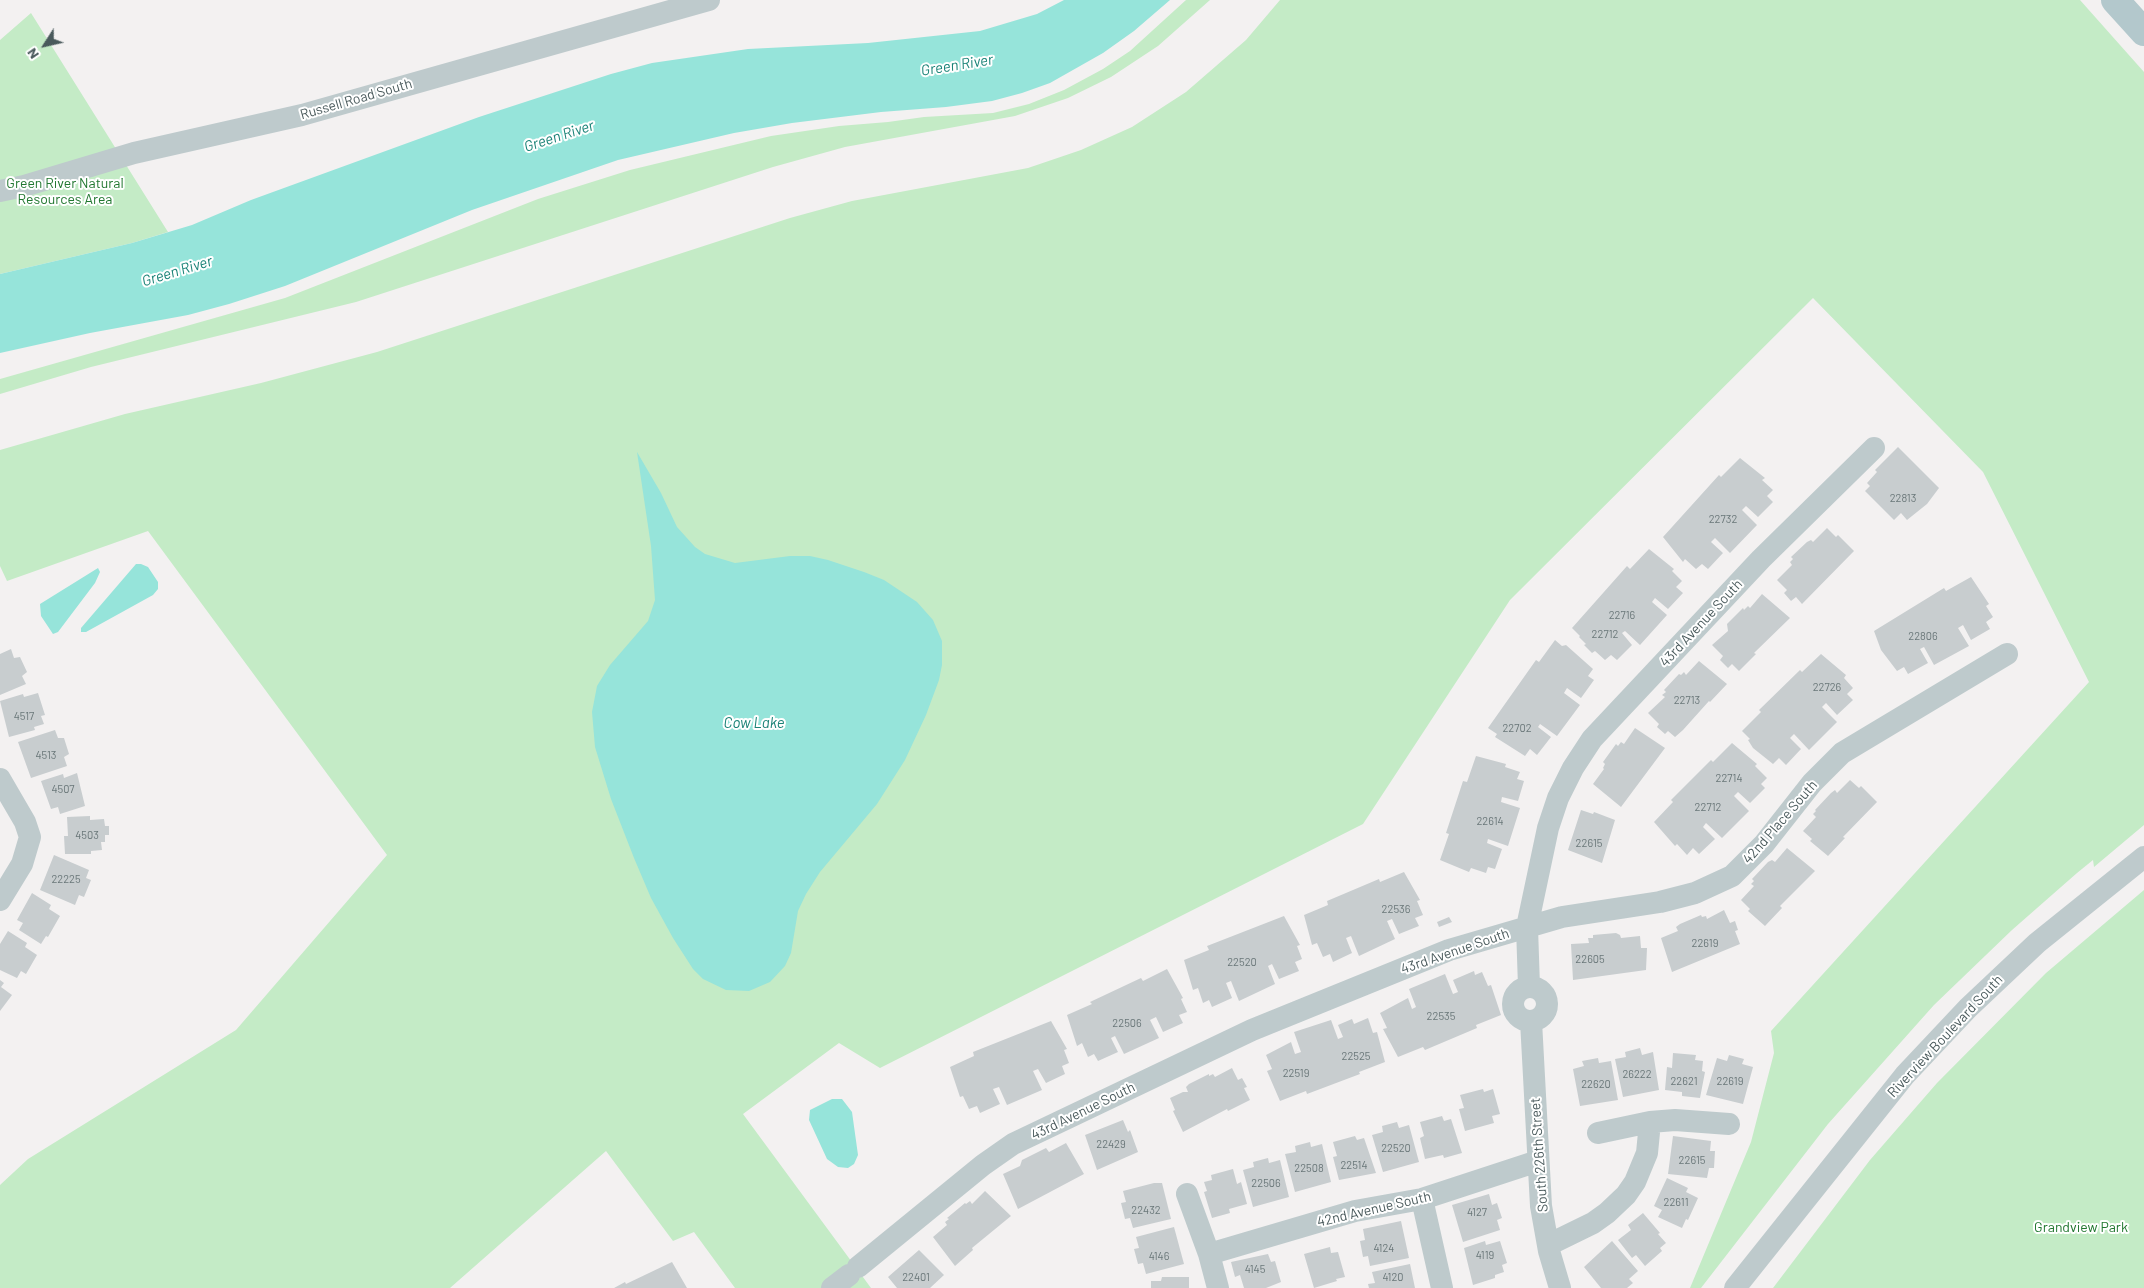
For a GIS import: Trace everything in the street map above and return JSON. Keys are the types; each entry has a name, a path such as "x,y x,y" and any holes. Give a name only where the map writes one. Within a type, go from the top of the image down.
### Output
{"main road":[{"path":"2115,0 2144,32"}],"street":[{"name":"Russell Road South","path":"0,191 24,186 134,153 302,115 709,0"},
{"name":"43rd Avenue South","path":"846,1277 983,1164 1012,1144 1252,1030 1449,950 1527,927 1548,828 1558,798 1592,739 1761,559 1874,448"},
{"name":"42nd Place South","path":"1527,927 1562,917 1660,902 1695,893 1732,876 1764,844 1812,783 1842,753 2007,654"},
{"path":"0,779 25,822 30,837 22,864 0,900"},
{"name":"Riverview Boulevard South","path":"1735,1288 1905,1076 1968,1008 2037,943 2144,857"},
{"name":"South 226th Street","path":"1527,927 1529,987 1518,992 1514,1004 1519,1016 1531,1021 1541,1206 1548,1244 1560,1288"},
{"path":"1598,1133 1650,1122 1690,1120 1729,1124"},
{"path":"1548,1244 1593,1223 1626,1195 1635,1182 1647,1154 1650,1122"},
{"name":"42nd Avenue South","path":"1209,1254 1355,1211 1422,1199 1538,1161"},
{"path":"1187,1194 1209,1254 1218,1288"},
{"path":"1422,1199 1442,1288"}],"green space":[{"path":"1186,0 1210,0 1158,46 1111,77 1068,98 1015,116 845,147 773,167 356,302 91,367 0,394 0,379 285,298 538,199 630,170 771,136 839,126 924,117 993,113 1029,104 1064,90 1103,69 1130,51"},
{"path":"1280,0 2080,0 2144,72 2144,825 2094,867 2093,860 2077,873 2012,930 1934,1005 1828,1124 1701,1288 1690,1288 1751,1142 1774,1053 1771,1031 2089,682 1983,472 1813,298 1510,600 1363,824 880,1068 839,1043 743,1114 871,1288 735,1288 694,1232 673,1241 606,1151 450,1288 0,1288 0,1185 28,1159 236,1030 387,855 148,531 7,581 0,566 0,450 125,414 261,383 377,352 790,218 852,201 1028,168 1081,150 1132,127 1186,92 1246,40"},
{"name":"Green River Natural Resources Area","path":"31,13 168,232 132,243 0,274 0,40"},
{"name":"Grandview Park","path":"2144,890 2144,1288 1773,1288 1870,1160 1937,1083 2046,973"}],"water":[{"name":"Green River","path":"1064,0 1170,0 1134,31 1103,53 1050,83 1022,93 992,101 946,107 881,112 792,123 734,133 618,160 472,210 285,286 229,304 188,315 90,333 0,353 0,274 132,243 192,225 251,200 479,117 611,74 652,63 748,49 868,43 980,31 1037,14"},
{"name":"Cow Lake","path":"637,452 661,493 677,527 695,547 705,554 735,563 790,556 810,556 864,572 884,580 917,602 933,620 942,641 942,665 939,680 926,715 905,760 877,804 820,872 806,894 798,911 791,953 785,966 770,982 749,991 726,990 703,979 693,969 673,938 651,898 634,858 611,799 595,747 592,712 597,686 610,665 648,621 655,600 651,546"},
{"path":"136,564 148,567 158,582 158,589 153,595 86,632 81,632 81,628"},
{"path":"98,568 100,572 95,583 58,632 53,634 41,616 40,604"},
{"path":"832,1099 842,1099 852,1112 858,1155 854,1164 848,1168 838,1167 827,1159 809,1120 810,1110"}],"building":[{"path":"1898,447 1939,488 1927,504 1907,520 1901,513 1894,520 1865,491 1870,486 1867,483 1877,472 1875,470"},
{"path":"1740,458 1765,478 1762,480 1773,490 1767,496 1773,502 1758,517 1746,506 1742,510 1757,525 1730,553 1715,538 1711,542 1723,553 1708,569 1702,564 1696,569 1685,559 1683,562 1663,537 1719,475 1721,477"},
{"path":"1827,528 1836,537 1838,535 1854,551 1802,604 1796,597 1791,601 1784,593 1787,590 1777,580 1792,565 1790,562 1793,559 1791,557 1807,542 1811,540 1813,542"},
{"path":"1649,549 1674,569 1672,571 1682,581 1676,587 1683,593 1668,609 1655,598 1652,602 1667,615 1640,645 1625,631 1622,633 1632,645 1617,660 1611,655 1605,660 1595,651 1592,653 1572,628 1627,566 1630,569"},
{"path":"1971,577 1989,604 1986,606 1993,617 1986,622 1990,629 1971,640 1963,625 1958,628 1969,646 1934,665 1924,647 1920,649 1928,663 1908,674 1904,667 1897,671 1881,650 1874,631 1944,588 1946,591"},
{"path":"1762,594 1790,618 1754,653 1756,654 1739,671 1732,664 1728,668 1720,660 1723,656 1712,645 1728,631 1727,624 1743,608 1744,610 1748,606 1750,608"},
{"path":"1555,640 1562,646 1566,645 1593,669 1588,676 1594,680 1581,698 1567,688 1564,693 1580,705 1557,736 1540,724 1538,727 1551,737 1537,755 1530,749 1525,756 1495,737 1497,734 1488,728 1536,660 1539,662"},
{"path":"11,649 14,658 20,657 27,672 22,676 26,684 0,695 0,654"},
{"path":"1821,654 1846,675 1844,678 1853,688 1847,694 1853,700 1837,715 1826,703 1822,707 1837,722 1809,750 1794,734 1790,738 1801,749 1786,765 1779,758 1773,764 1753,748 1748,740 1750,739 1742,731 1761,712 1759,710 1800,670 1802,672"},
{"path":"1699,661 1727,684 1675,737 1668,731 1665,734 1657,727 1659,724 1648,713 1665,697 1662,695 1666,692 1664,690 1679,674 1681,675 1684,672 1686,675"},
{"path":"38,693 45,715 41,716 44,724 34,727 35,730 9,737 0,701 23,694 24,697"},
{"path":"1635,728 1665,748 1621,807 1593,784 1604,769 1605,764 1603,762 1616,744 1618,746 1621,742 1624,744"},
{"path":"55,730 58,738 64,738 69,754 64,757 67,766 31,778 18,742"},
{"path":"1732,743 1757,764 1755,766 1767,778 1761,784 1765,788 1750,803 1738,792 1734,796 1749,811 1722,838 1706,823 1703,827 1715,839 1699,854 1693,848 1687,855 1677,844 1675,846 1654,822 1673,802 1671,800 1711,760 1713,762"},
{"path":"1476,756 1506,764 1505,767 1520,772 1517,779 1524,781 1518,801 1502,797 1501,802 1520,808 1508,846 1488,839 1487,843 1502,849 1495,869 1488,867 1486,873 1471,868 1469,872 1440,860 1449,834 1446,833 1463,781 1467,782"},
{"path":"77,773 85,806 60,814 58,807 51,809 41,781 63,774 64,778"},
{"path":"1850,780 1859,788 1861,786 1877,802 1843,837 1845,838 1828,856 1810,841 1812,839 1803,831 1816,817 1813,814 1815,810 1831,793 1835,790 1837,793"},
{"path":"1581,810 1593,814 1594,812 1615,820 1602,863 1568,850"},
{"path":"90,816 90,820 104,819 105,826 109,826 109,835 105,835 105,842 101,842 102,850 91,851 91,854 65,854 64,836 68,836 67,817"},
{"path":"1787,848 1815,871 1780,906 1782,908 1765,926 1748,911 1750,909 1741,900 1754,886 1751,884 1754,881 1752,879 1768,862 1772,860 1775,862"},
{"path":"54,855 89,870 86,878 91,880 84,897 79,895 75,905 40,890"},
{"path":"1404,872 1420,900 1417,901 1423,915 1415,918 1419,926 1399,934 1392,919 1387,921 1395,939 1359,956 1351,936 1346,938 1352,953 1333,962 1330,954 1323,957 1317,943 1312,945 1304,915 1328,905 1327,901 1379,879 1380,882"},
{"path":"32,893 51,905 49,909 60,916 48,937 46,936 41,944 19,930 23,923 17,920"},
{"path":"1724,910 1730,923 1735,921 1738,930 1735,931 1740,944 1672,972 1661,938 1678,931 1676,927 1680,924 1701,915 1702,917 1706,916 1707,919"},
{"path":"1284,916 1300,945 1297,946 1302,959 1295,962 1299,971 1279,979 1272,964 1268,966 1275,984 1239,1001 1231,981 1226,983 1232,998 1212,1007 1209,1000 1203,1003 1198,988 1193,990 1184,960 1209,950 1207,946"},
{"path":"1449,917 1452,922 1439,927 1437,922"},
{"path":"8,931 27,943 25,947 37,955 26,974 21,971 17,978 0,970 0,944"},
{"path":"1616,933 1621,938 1640,936 1641,948 1647,948 1646,970 1573,980 1571,944 1589,943 1588,938 1593,938 1593,935"},
{"path":"1167,969 1183,998 1181,999 1187,1012 1179,1015 1183,1023 1163,1032 1156,1017 1150,1020 1159,1038 1124,1054 1115,1036 1111,1038 1118,1052 1098,1061 1094,1054 1088,1057 1082,1043 1077,1046 1067,1015 1141,978 1143,981"},
{"path":"1474,971 1475,975 1482,972 1488,986 1491,985 1501,1015 1476,1025 1477,1028 1425,1050 1423,1047 1398,1057 1383,1029 1387,1028 1380,1013 1408,998 1412,1009 1416,1007 1409,989 1445,974 1453,994 1458,992 1453,980"},
{"path":"0,980 4,983 1,987 12,995 0,1011"},
{"path":"1368,1018 1373,1033 1377,1032 1385,1062 1359,1072 1360,1074 1307,1094 1306,1091 1280,1101 1267,1071 1272,1069 1266,1055 1291,1042 1295,1054 1301,1052 1294,1032 1331,1020 1338,1039 1343,1037 1338,1025 1352,1019 1354,1024"},
{"path":"1051,1021 1067,1049 1064,1050 1069,1063 1062,1066 1065,1074 1046,1083 1038,1069 1033,1071 1042,1090 1007,1105 999,1087 993,1089 1000,1104 980,1113 977,1106 969,1109 963,1096 960,1097 950,1067 974,1056 973,1052"},
{"path":"1640,1048 1642,1055 1653,1052 1659,1090 1623,1097 1615,1059 1626,1057 1625,1052"},
{"path":"1673,1053 1696,1055 1695,1060 1703,1061 1702,1071 1705,1072 1700,1098 1682,1096 1682,1092 1665,1090 1667,1067 1672,1068"},
{"path":"1729,1055 1744,1059 1742,1064 1753,1067 1743,1104 1706,1095 1717,1058 1727,1061"},
{"path":"1598,1058 1599,1063 1611,1061 1618,1100 1580,1106 1573,1069 1584,1066 1582,1061"},
{"path":"1232,1068 1238,1080 1242,1078 1247,1087 1244,1088 1250,1100 1228,1111 1227,1109 1183,1132 1173,1111 1175,1110 1170,1098 1183,1092 1188,1092 1186,1087 1189,1084 1209,1074 1209,1076 1213,1074 1215,1077"},
{"path":"1483,1089 1484,1092 1493,1089 1500,1114 1492,1116 1494,1123 1465,1131 1459,1109 1464,1108 1460,1095"},
{"path":"1442,1116 1444,1121 1451,1119 1462,1153 1444,1158 1443,1155 1425,1159 1420,1138 1424,1136 1420,1122"},
{"path":"1123,1120 1128,1132 1130,1130 1138,1152 1097,1170 1085,1135"},
{"path":"1397,1122 1399,1128 1409,1125 1419,1162 1383,1172 1372,1135 1383,1132 1382,1126"},
{"path":"1355,1136 1357,1140 1364,1138 1376,1173 1339,1180 1333,1157 1337,1156 1333,1142"},
{"path":"1673,1136 1711,1141 1710,1151 1715,1151 1714,1168 1709,1168 1707,1178 1668,1174"},
{"path":"1310,1142 1311,1147 1322,1144 1331,1182 1295,1192 1285,1154 1296,1152 1295,1146"},
{"path":"1066,1143 1084,1174 1018,1209 1003,1174 1020,1166 1022,1160 1046,1148 1049,1152"},
{"path":"1268,1158 1269,1163 1280,1160 1289,1197 1253,1207 1243,1170 1254,1167 1253,1162"},
{"path":"1233,1169 1237,1184 1241,1182 1247,1204 1229,1209 1230,1213 1212,1218 1204,1192 1207,1191 1204,1182 1212,1180 1211,1175"},
{"path":"1667,1178 1688,1188 1686,1192 1698,1198 1688,1220 1686,1219 1682,1228 1658,1217 1662,1210 1654,1206"},
{"path":"1154,1183 1162,1183 1171,1219 1133,1228 1130,1218 1125,1219 1121,1203 1126,1202 1123,1191"},
{"path":"985,1191 1011,1216 972,1248 973,1250 955,1266 933,1237 947,1225 945,1222 949,1219 947,1218 965,1203 970,1201 972,1204"},
{"path":"1489,1194 1492,1205 1497,1203 1502,1218 1497,1220 1500,1230 1463,1242 1452,1205"},
{"path":"1643,1213 1666,1243 1660,1248 1662,1251 1645,1266 1636,1255 1632,1258 1618,1240 1631,1230 1628,1225"},
{"path":"1401,1221 1409,1258 1370,1266 1368,1256 1363,1257 1360,1241 1365,1240 1363,1229"},
{"path":"1174,1227 1184,1264 1146,1274 1143,1263 1138,1264 1134,1249 1139,1248 1136,1237"},
{"path":"1485,1241 1486,1245 1500,1241 1507,1263 1502,1265 1504,1272 1495,1275 1495,1278 1473,1285 1464,1248"},
{"path":"1612,1241 1638,1271 1629,1279 1633,1283 1627,1288 1601,1288 1584,1267"},
{"path":"1330,1247 1331,1253 1338,1252 1345,1277 1314,1288 1304,1254"},
{"path":"919,1250 944,1275 930,1288 897,1288 888,1277"},
{"path":"1268,1254 1271,1262 1275,1261 1281,1282 1266,1288 1244,1288 1240,1275 1235,1277 1231,1262"},
{"path":"672,1262 687,1288 614,1288 625,1282 626,1284"},
{"path":"1410,1264 1415,1288 1369,1288 1368,1284 1375,1283 1372,1272"},
{"path":"1162,1277 1189,1277 1189,1288 1151,1288 1151,1281 1161,1281"}]}
